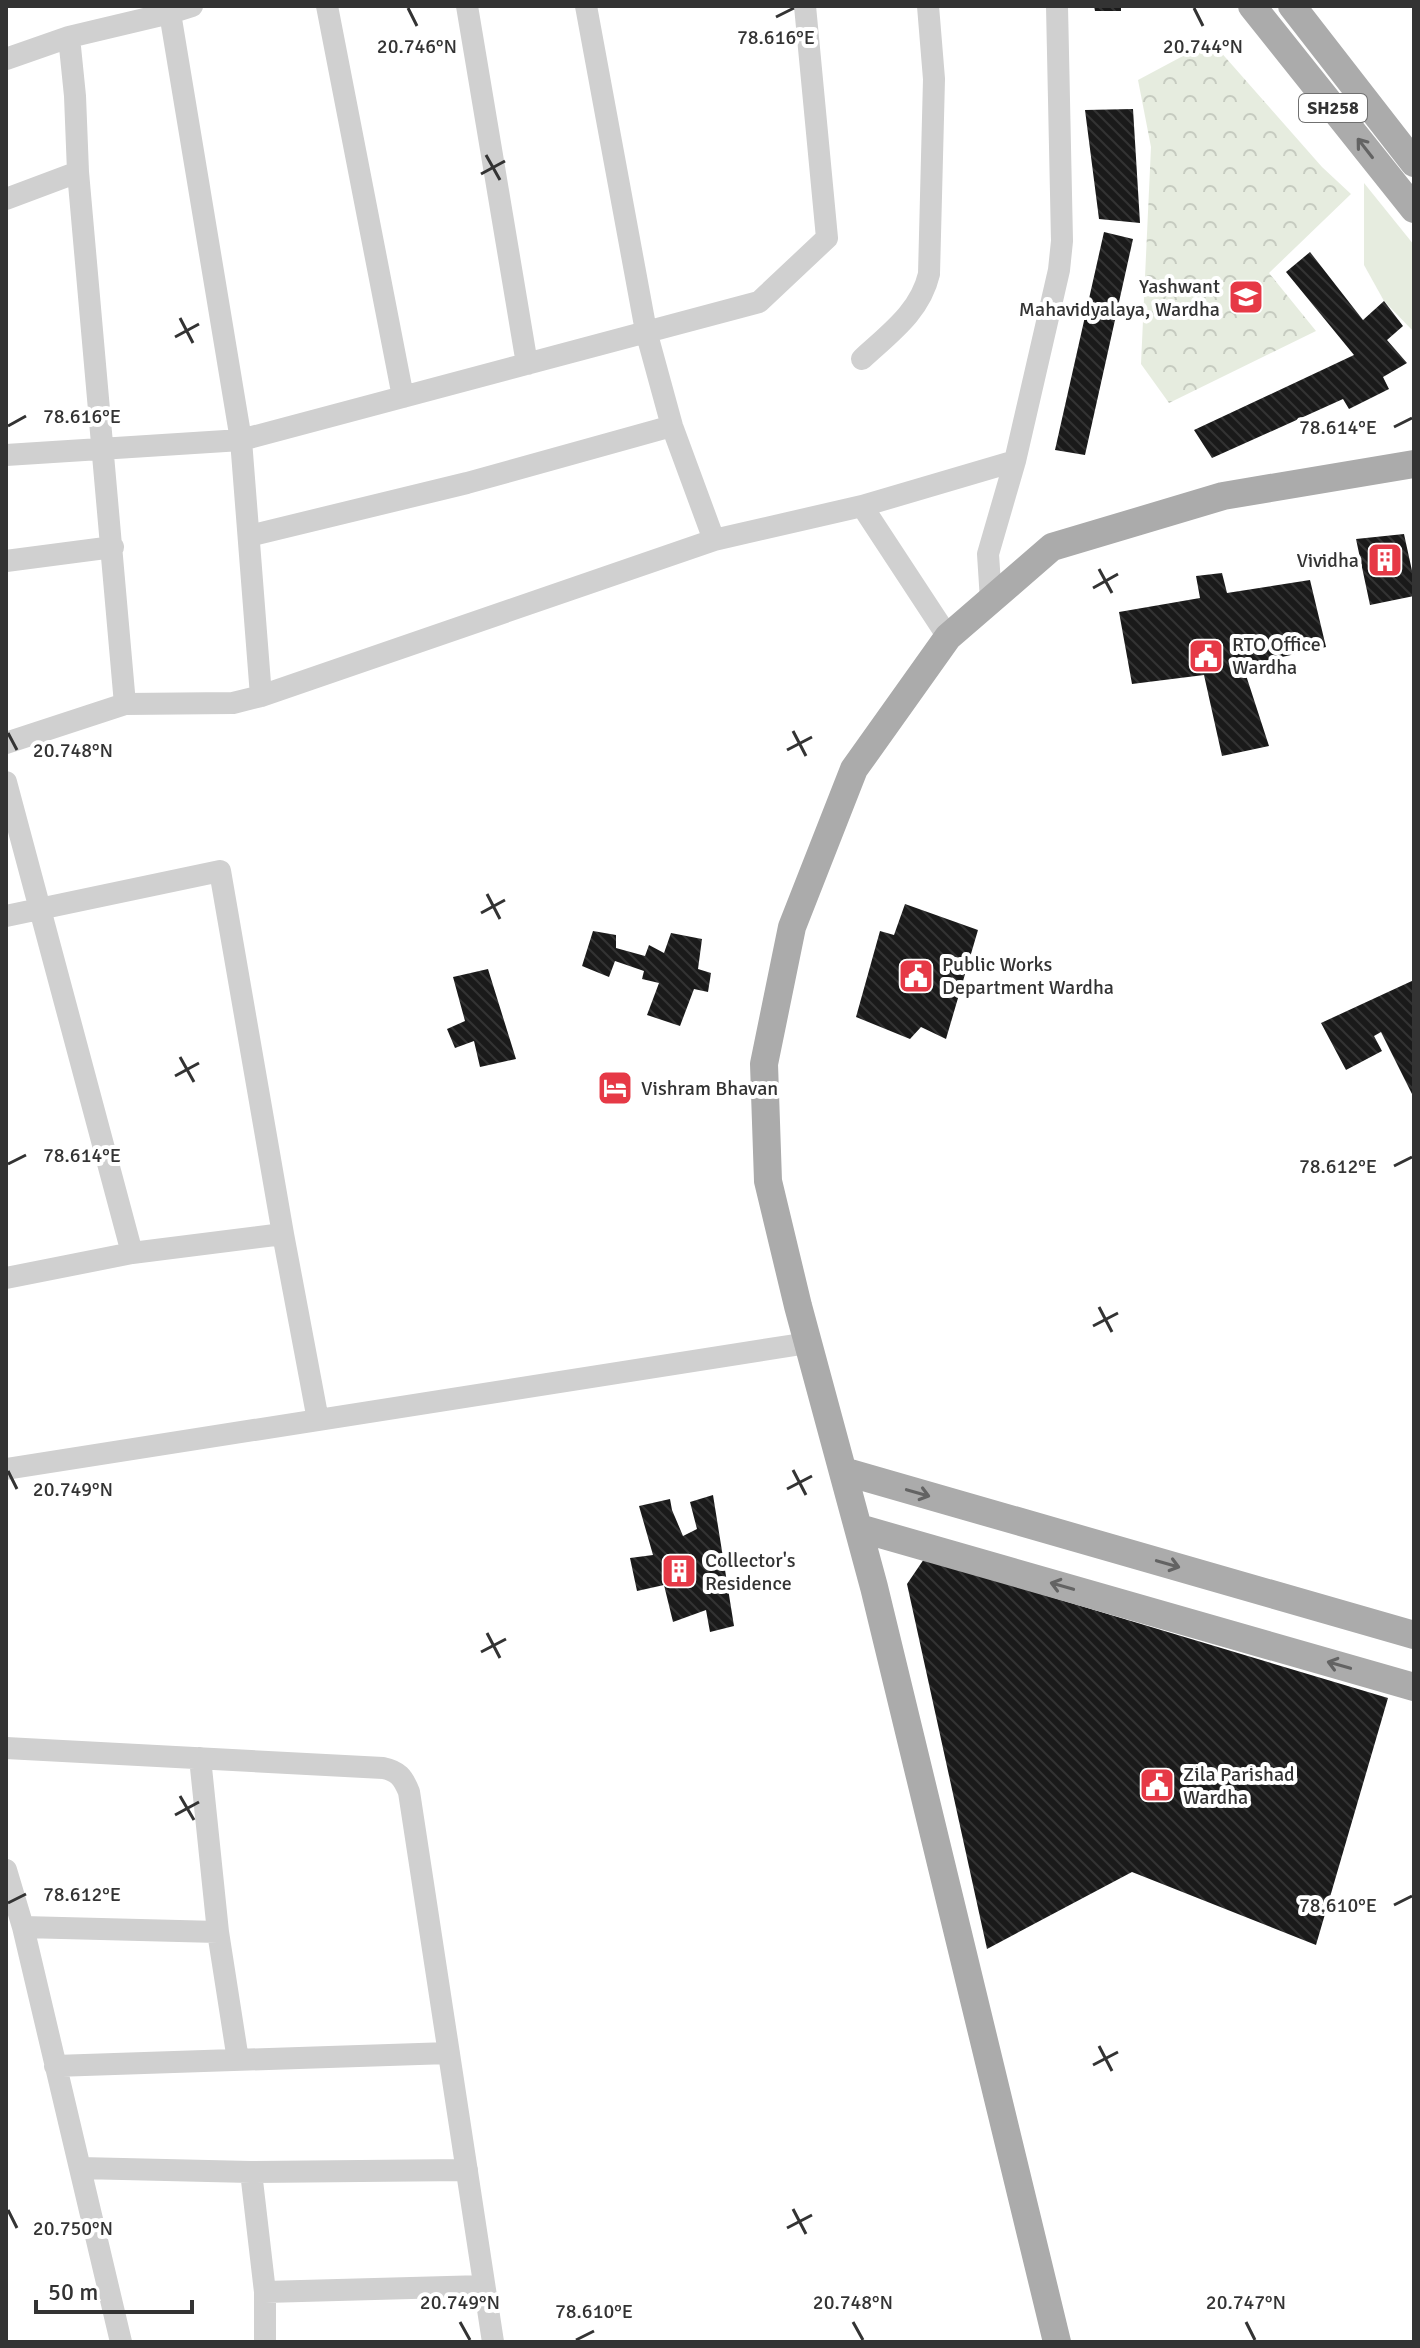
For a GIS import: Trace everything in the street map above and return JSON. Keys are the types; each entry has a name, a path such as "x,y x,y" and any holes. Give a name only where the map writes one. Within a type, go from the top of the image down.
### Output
{"main road":[{"name":"SH258","path":"1252,6 1414,209"},
{"name":"SH258","path":"1292,6 1414,163"},
{"path":"1057,2342 859,1528 808,1343 768,1181 764,1064 792,927 854,769 948,637 1052,547 1223,496 1414,464"},
{"path":"843,1471 1414,1635"},
{"path":"859,1528 1414,1687"}],"street":[{"path":"6,59 69,37 192,6"},
{"path":"327,6 403,397"},
{"path":"467,6 527,364"},
{"path":"586,6 646,331 672,426 714,540"},
{"path":"6,455 241,440 759,302 827,238 805,6"},
{"path":"862,359 912,313 925,291 929,274 934,79 928,6"},
{"path":"991,600 988,554 1015,461 1059,270 1062,241 1057,6"},
{"path":"169,10 241,440 261,696"},
{"path":"69,37 125,704"},
{"path":"6,199 78,172"},
{"path":"249,536 467,483 672,426"},
{"path":"6,743 125,704 233,703 261,696 714,540 862,506 1015,461"},
{"path":"862,506 948,637"},
{"path":"6,561 113,547"},
{"path":"6,782 132,1253"},
{"path":"6,916 220,871 318,1420"},
{"path":"6,1278 132,1253 283,1234"},
{"path":"6,1469 808,1343"},
{"path":"6,1748 383,1768 394,1771 404,1779 409,1792 493,2342"},
{"path":"200,1758 218,1932 238,2060"},
{"path":"6,1870 23,1927 121,2342"},
{"path":"23,1927 218,1932"},
{"path":"55,2066 449,2053"},
{"path":"80,2168 251,2172 467,2170"},
{"path":"251,2172 265,2292 265,2342"},
{"path":"265,2292 484,2286"}],"green space":[{"path":"1211,41 1322,167 1351,194 1269,273 1316,331 1169,403 1141,364 1151,147 1138,80"},
{"path":"1364,183 1414,245 1414,332 1384,301 1364,265"}],"building":[{"path":"1094,6 1121,6 1121,11 1095,11"},
{"path":"1133,109 1140,223 1099,219 1085,110"},
{"path":"1104,232 1133,239 1085,455 1055,450"},
{"path":"1310,252 1363,320 1384,301 1403,326 1387,340 1407,363 1383,377 1389,389 1349,409 1343,399 1212,458 1194,430 1354,355 1286,272"},
{"name":"Vividha","path":"1404,534 1414,580 1414,596 1370,605 1356,539"},
{"name":"RTO Office Wardha","path":"1222,573 1227,593 1310,580 1326,647 1243,666 1269,746 1222,756 1204,675 1132,684 1119,612 1200,598 1196,576"},
{"name":"Public Works Department Wardha","path":"905,904 978,930 946,1039 921,1027 910,1039 856,1017 880,931 894,935"},
{"path":"593,931 616,935 616,948 645,956 649,945 664,953 671,933 702,939 698,969 711,973 708,992 694,989 680,1026 647,1015 659,983 642,979 644,971 615,961 609,977 582,966"},
{"path":"488,969 516,1059 480,1067 474,1041 455,1048 447,1029 465,1021 453,977"},
{"path":"1414,980 1414,1098 1381,1032 1374,1036 1382,1051 1346,1070 1321,1023"},
{"name":"Collector's Residence","path":"713,1495 734,1626 710,1632 706,1610 673,1622 664,1585 637,1591 630,1558 653,1555 639,1506 670,1499 683,1536 697,1529 690,1502"},
{"name":"Zila Parishad Wardha","path":"924,1559 1388,1698 1316,1945 1132,1872 987,1949 907,1584"}],"place":[{"name":"Yashwant Mahavidyalaya, Wardha","path":"1246,297"},
{"name":"Vividha","path":"1385,560"},
{"name":"RTO Office Wardha","path":"1206,656"},
{"name":"Public Works Department Wardha","path":"916,976"},
{"name":"Vishram Bhavan","path":"615,1088"},
{"name":"Collector's Residence","path":"679,1571"},
{"name":"Zila Parishad Wardha","path":"1157,1785"}]}
